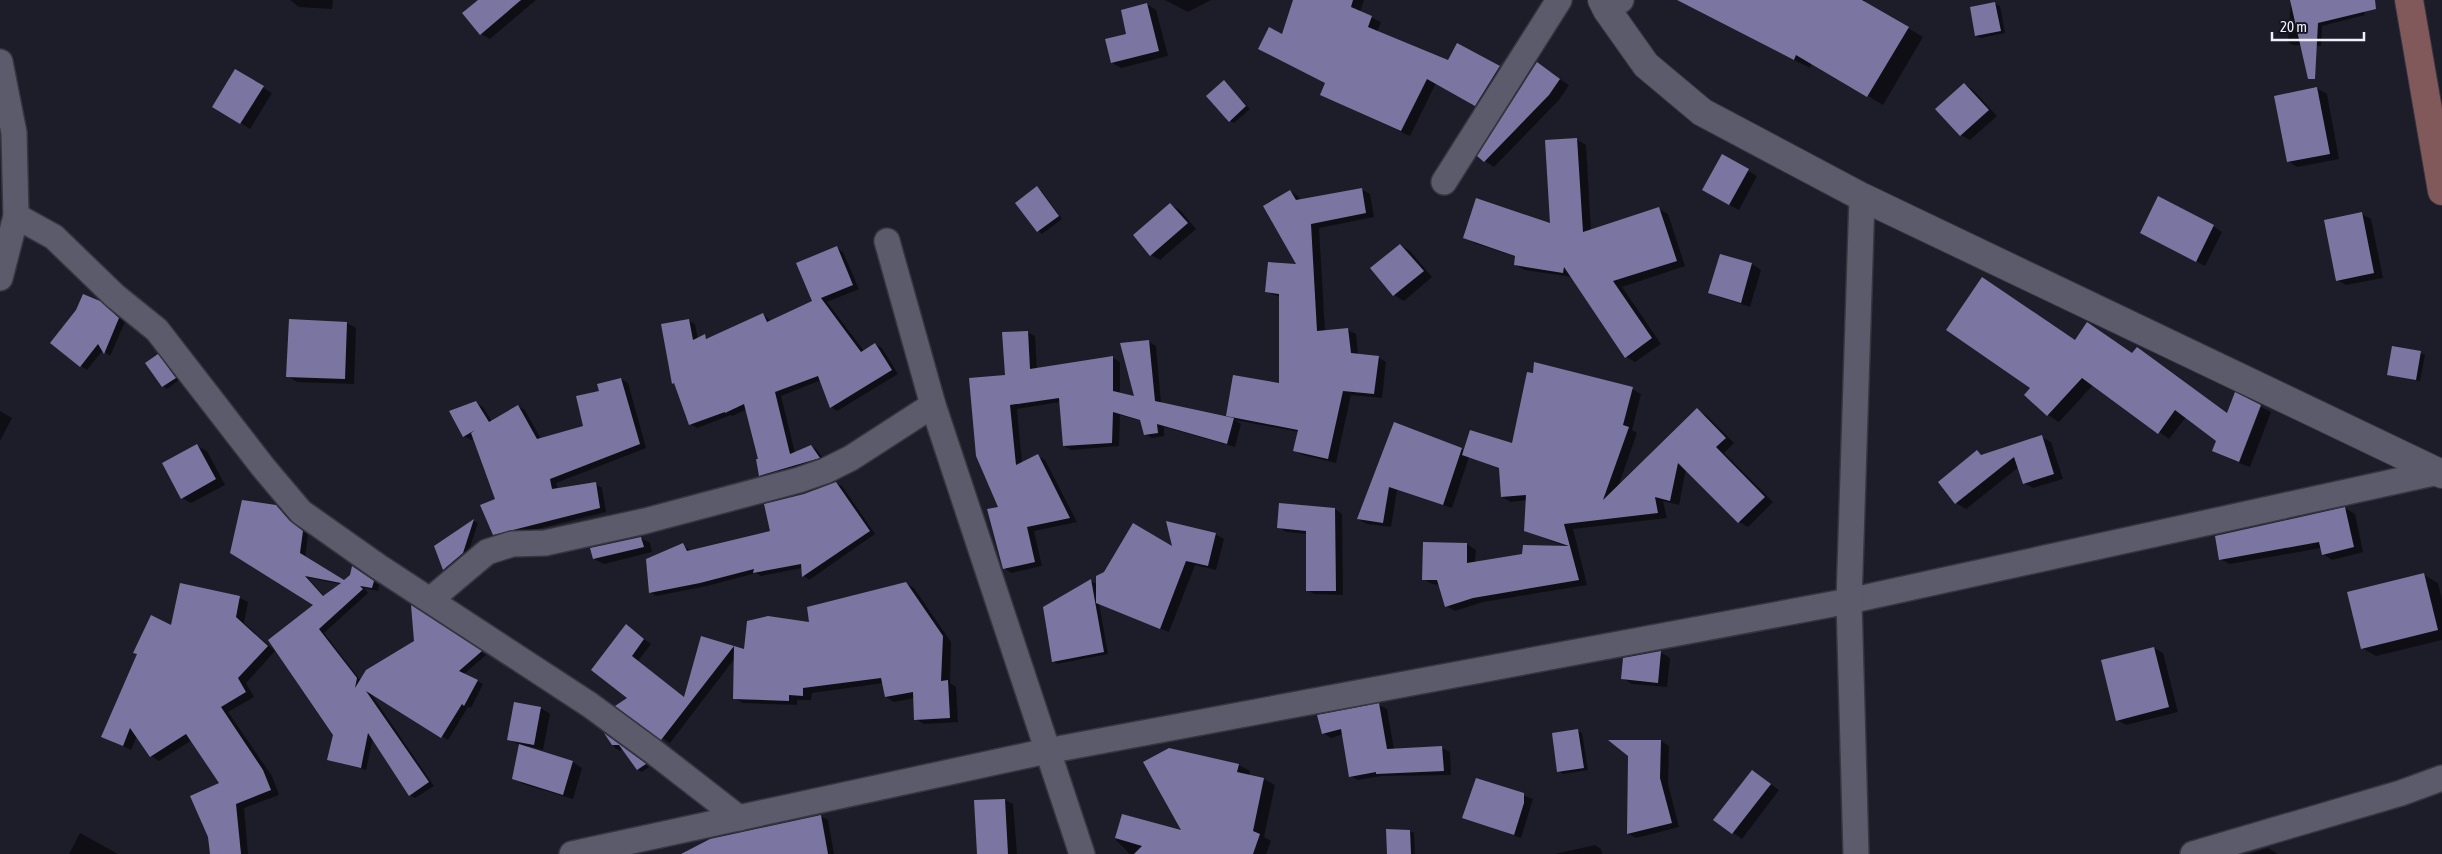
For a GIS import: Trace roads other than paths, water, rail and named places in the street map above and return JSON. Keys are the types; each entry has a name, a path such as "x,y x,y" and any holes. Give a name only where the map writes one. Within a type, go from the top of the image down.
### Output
{"main road":[{"path":"2408,0 2442,191"}],"street":[{"path":"1444,182 1559,0"},
{"path":"1610,4 1646,65 1702,112 1862,198 2440,473"},
{"path":"0,62 14,133 16,216 0,278"},
{"path":"1856,854 1849,601 1862,198"},
{"path":"16,216 54,237 115,296 157,330 263,467 301,512 430,600 590,705 739,818"},
{"path":"887,241 933,405 1082,854"},
{"path":"430,600 487,552 512,544 545,543 645,520 800,480 825,471 851,458 933,405"},
{"path":"572,854 1047,750 1849,601 2440,473"},
{"path":"2193,854 2442,778"}]}
